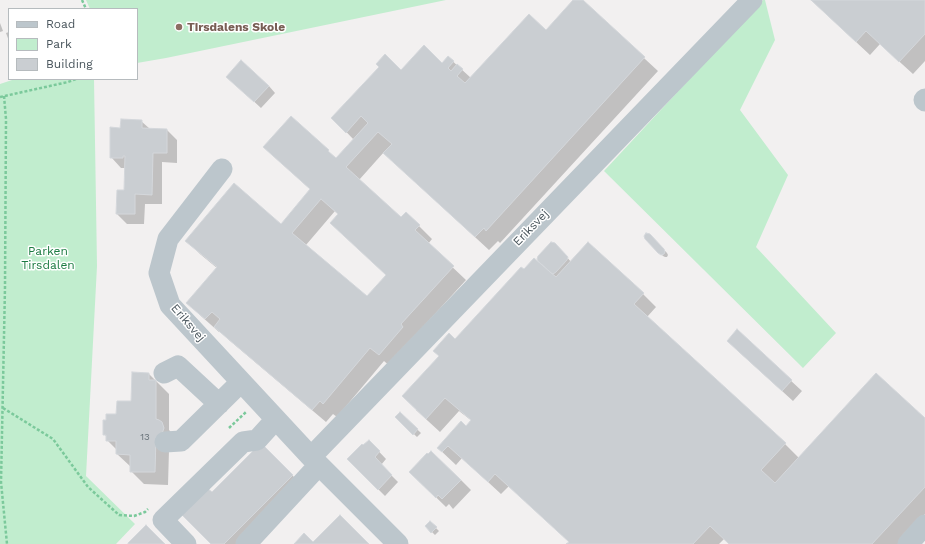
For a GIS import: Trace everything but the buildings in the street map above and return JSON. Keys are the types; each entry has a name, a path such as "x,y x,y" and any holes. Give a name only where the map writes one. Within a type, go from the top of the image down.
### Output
{"street":[{"name":"Eriksvej","path":"315,461 752,0"},
{"name":"Eriksvej","path":"222,169 168,239 160,273 170,305 315,461 398,544"},
{"path":"164,373 178,366 219,404"},
{"path":"165,442 181,441 241,382"},
{"path":"186,544 163,520 243,442 257,440 276,420"},
{"path":"246,544 315,461"},
{"path":"908,544 925,525"}],"path":[{"path":"0,97 73,80"},
{"path":"4,96 6,120 5,287 1,482 7,544"},
{"path":"224,434 257,400"},
{"path":"2,408 53,439 88,487 120,515 134,516 145,512 151,506"}],"green space":[{"path":"86,0 446,0 138,63 138,8 90,8"},
{"path":"763,0 765,0 775,40 740,110 788,175 756,247 836,333 803,368 604,171"},
{"name":"Parken Tirsdalen","path":"12,80 94,80 97,266 86,476 135,524 116,544 0,544 0,84"}],"place":[{"name":"Tirsdalens Skole","path":"179,27"}]}
